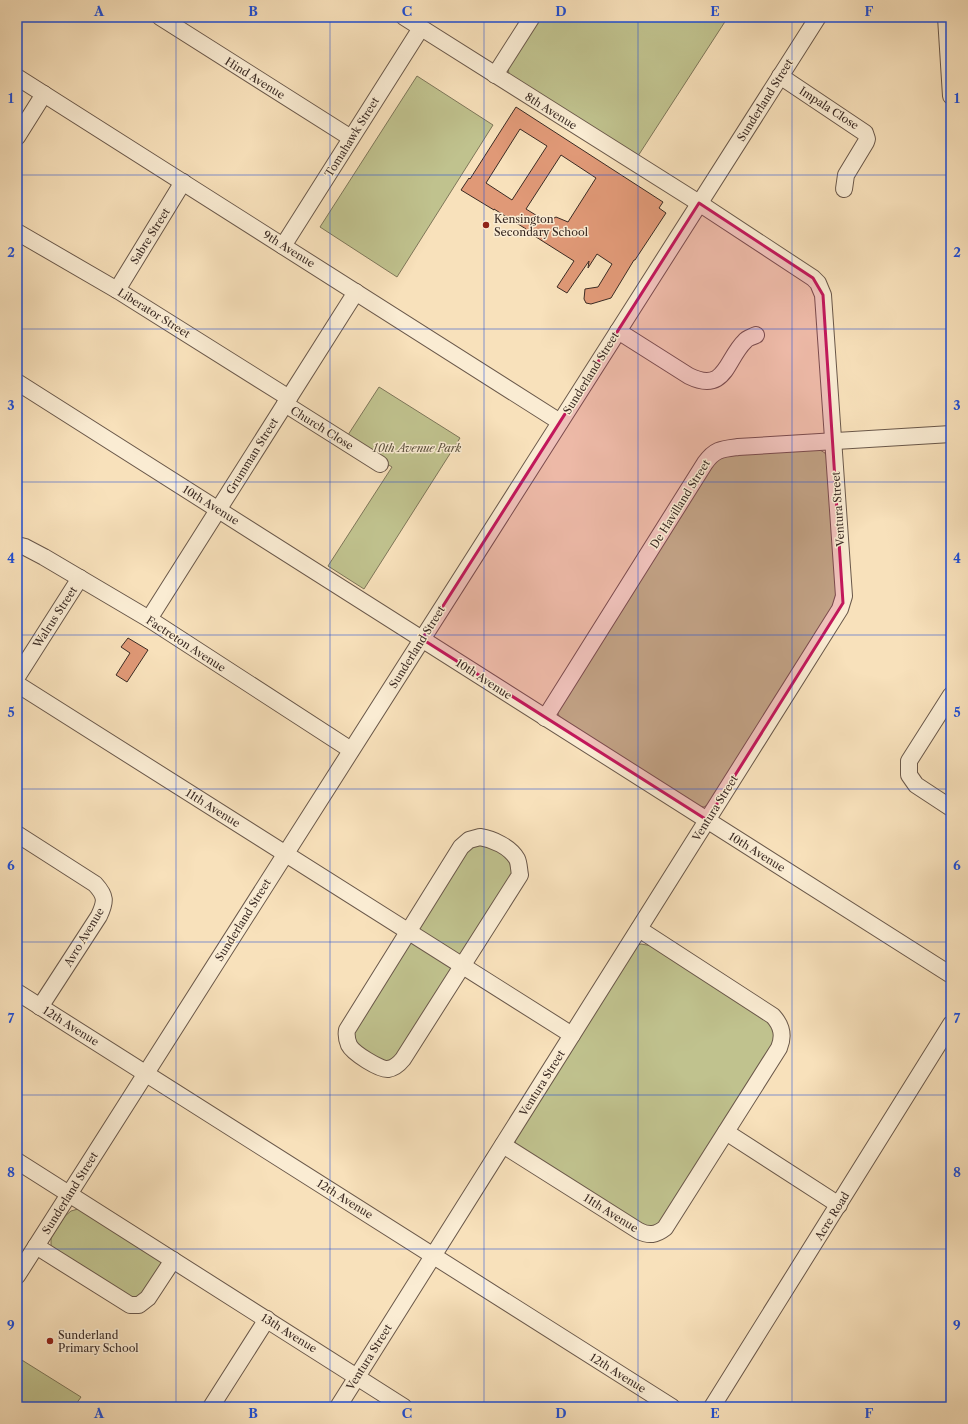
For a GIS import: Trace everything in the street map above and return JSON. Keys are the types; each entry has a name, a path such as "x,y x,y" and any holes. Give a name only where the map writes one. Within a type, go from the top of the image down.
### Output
{"street":[{"name":"Hind Avenue","path":"160,17 351,138"},
{"name":"8th Avenue","path":"404,17 699,203"},
{"path":"495,75 532,17"},
{"name":"Sunderland Street","path":"17,1276 818,17"},
{"path":"946,17 951,96"},
{"name":"Tomahawk Street","path":"283,246 421,28"},
{"name":"Impala Close","path":"780,76 865,133 866,142 846,175 844,189"},
{"name":"9th Avenue","path":"17,77 560,422"},
{"path":"17,137 44,94"},
{"name":"Sabre Street","path":"117,290 183,182"},
{"name":"Ventura Street","path":"338,1407 843,603 823,295 818,283 813,278 699,203"},
{"name":"Liberator Street","path":"17,232 117,290 287,401"},
{"name":"Grumman Street","path":"149,619 356,292"},
{"path":"618,331 695,379 705,380 714,380 721,376 745,340 756,335"},
{"name":"10th Avenue","path":"17,382 951,975"},
{"name":"Church Close","path":"287,401 380,464"},
{"name":"De Havilland Street","path":"545,718 710,456 716,451 725,449 951,434"},
{"name":"Factreton Avenue","path":"17,545 25,547 44,557 149,619 351,750"},
{"name":"Walrus Street","path":"17,677 80,578"},
{"name":"11th Avenue","path":"17,684 462,967 572,1035"},
{"path":"951,695 909,761 909,775 916,785 951,808"},
{"name":"Avro Avenue","path":"17,834 95,884 102,892 104,901 99,916 40,1007"},
{"path":"480,837 490,839 500,844 518,860 520,875 403,1059 397,1066 387,1069 377,1066 352,1050 346,1035 347,1030 409,932 464,843 480,837"},
{"name":"11th Avenue","path":"503,1145 639,1231 646,1234 660,1232 665,1228 779,1048 782,1035 779,1025 773,1016 639,929"},
{"name":"12th Avenue","path":"17,992 672,1407"},
{"name":"Acre Road","path":"712,1407 951,1024"},
{"path":"726,1132 839,1205"},
{"name":"13th Avenue","path":"17,1161 404,1407"},
{"path":"36,1246 130,1305 140,1305 148,1298 173,1260"},
{"path":"211,1407 266,1319"}],"highlighted area":[{"path":"699,203 813,278 823,295 843,603 707,820 422,639"}],"green space":[{"path":"537,17 728,17 638,156 509,74 508,67"},
{"path":"417,76 493,125 397,277 320,227"},
{"name":"10th Avenue Park","path":"379,387 460,438 364,589 328,566 392,467 346,438"},
{"path":"815,447 825,453 830,462 837,603 713,801 704,807 693,805 565,724 558,714 560,701 720,455"},
{"path":"490,839 520,875 397,1066 362,1057 347,1030 461,847"},
{"path":"641,944 652,946 771,1022 777,1037 662,1222 648,1228 516,1145 515,1141 635,946"},
{"path":"78,1209 163,1262 137,1301 51,1248 51,1238 65,1216 71,1211"},
{"path":"17,1357 81,1397 74,1407 17,1407"}],"building":[{"path":"516,107 663,202 659,208 666,213 634,260 611,298 591,304 586,303 584,299 585,289 598,287 612,264 597,254 588,268 589,261 567,293 557,287 574,261 525,230 526,229 461,190 469,178 470,179","holes":["520,129 547,146 512,200 486,183","561,155 596,178 568,222 556,217 547,222 526,209"]},
{"path":"128,638 148,650 127,682 116,675 130,653 121,647"}],"place":[{"name":"Kensington Secondary School","path":"486,225"},
{"name":"Sunderland Primary School","path":"50,1341"}]}
